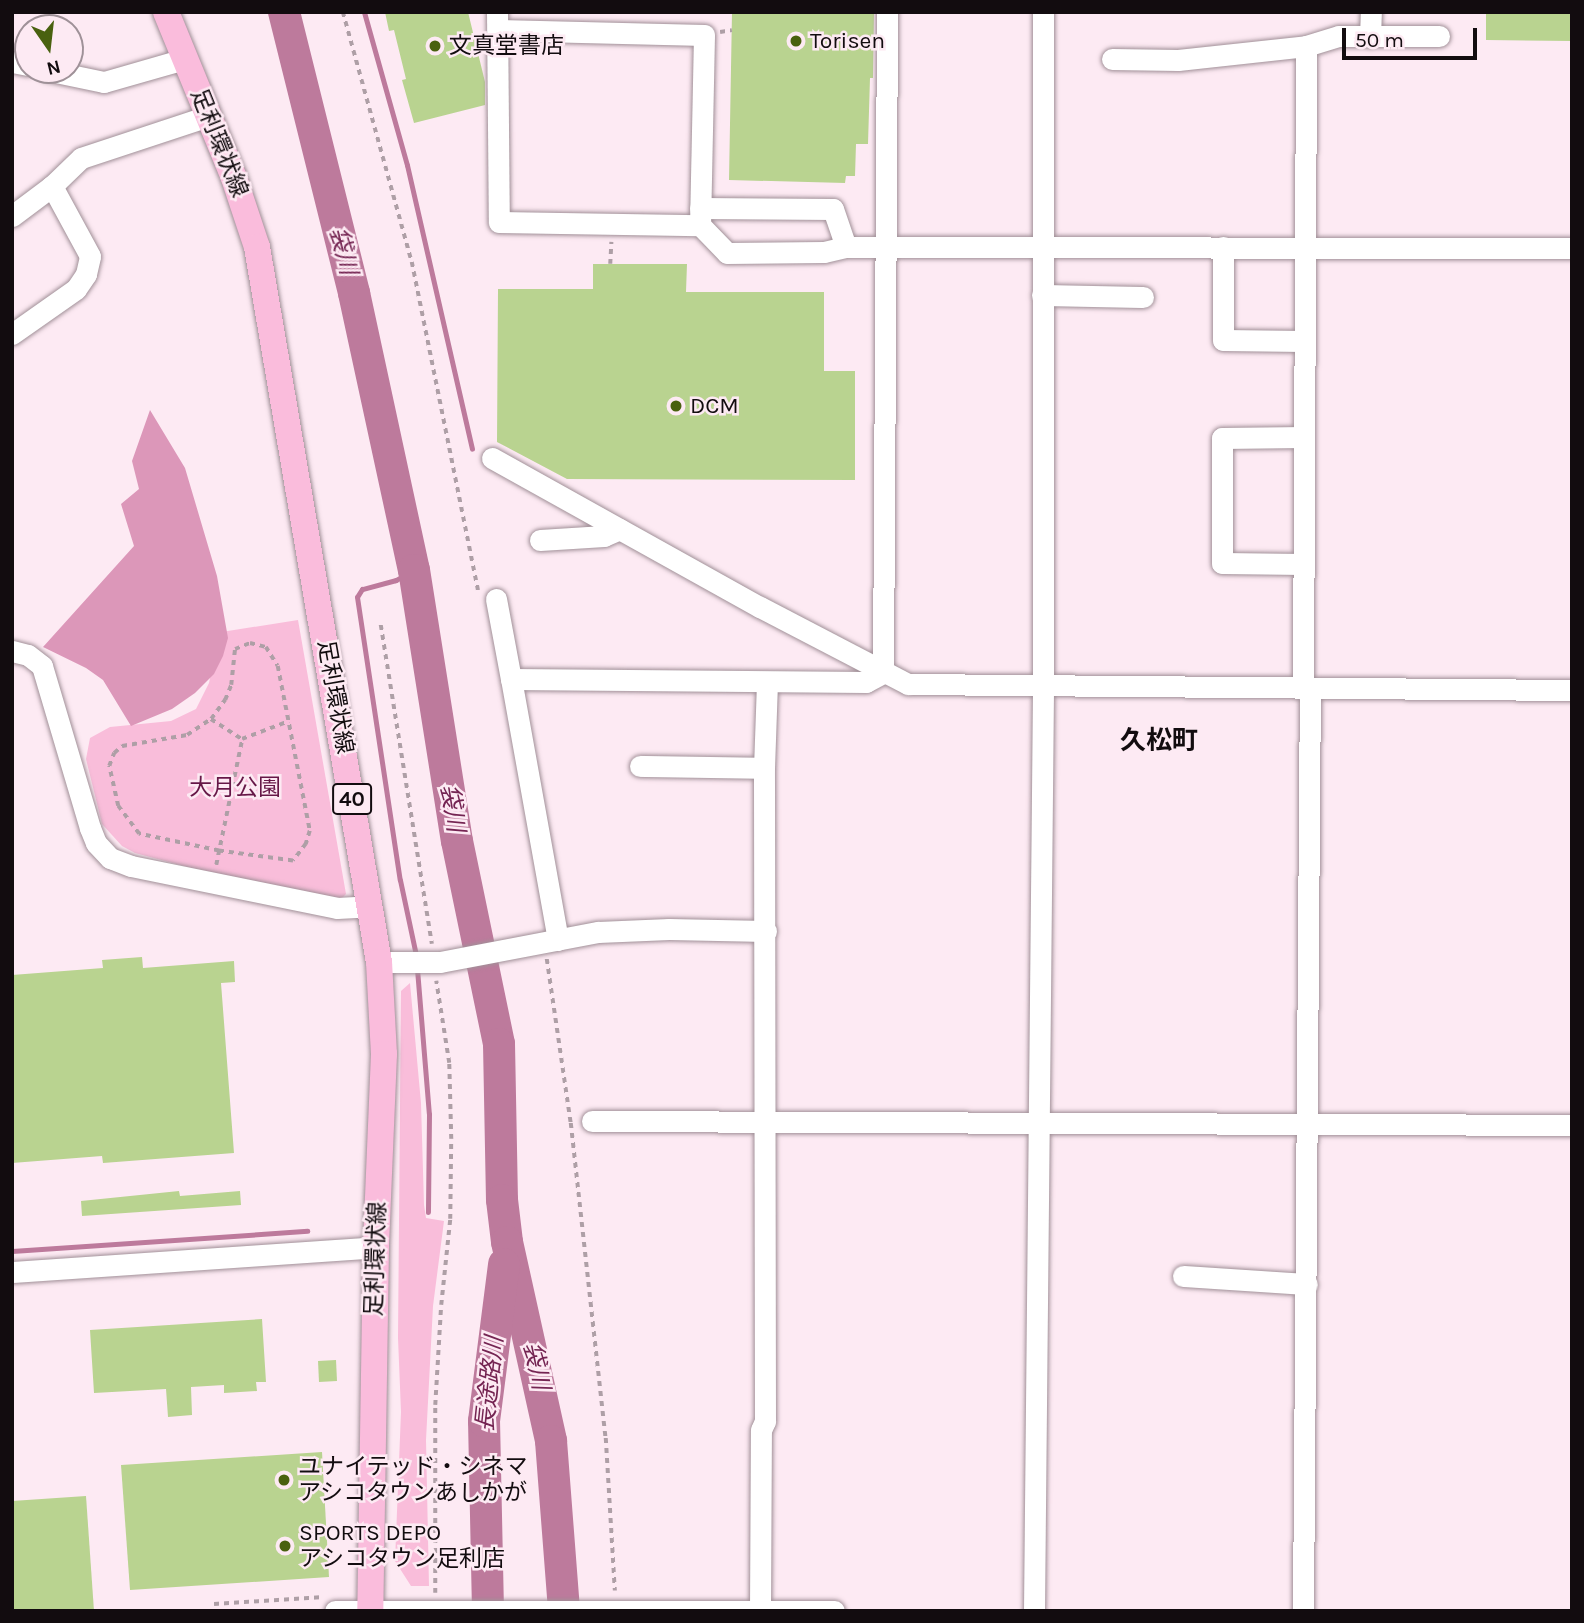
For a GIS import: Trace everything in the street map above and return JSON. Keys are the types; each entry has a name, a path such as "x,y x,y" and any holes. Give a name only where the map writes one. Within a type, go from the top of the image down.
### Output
{"main road":[{"name":"足利環状線","path":"166,12 247,212 265,281 379,962 384,1054 376,1247 370,1610"}],"street":[{"path":"883,673 887,12"},
{"path":"1034,1611 1043,687 1043,12"},
{"path":"1370,37 1371,12"},
{"path":"846,247 833,209 700,216 499,222 498,21 704,35 700,216 727,253 824,252 846,247 1572,248"},
{"path":"1112,58 1178,60 1306,46 1339,36 1439,36"},
{"path":"1303,1611 1308,1123 1307,689 1303,564 1306,46"},
{"path":"84,78 104,82 184,59"},
{"path":"12,216 52,186 81,158 208,116"},
{"path":"12,334 76,289 86,274 90,256 52,186"},
{"path":"1223,247 1223,340 1304,341"},
{"path":"1042,295 1143,297"},
{"path":"1303,564 1222,563 1222,438 1304,437"},
{"path":"492,458 883,673 908,684 1572,690"},
{"path":"540,540 604,536 620,529"},
{"path":"488,599 511,679 548,946"},
{"path":"12,651 28,655 42,666 90,828 96,843 110,858 131,866 337,908 370,906"},
{"path":"511,679 866,682 883,673"},
{"path":"760,1610 761,1430 765,1421 764,768 767,683"},
{"path":"640,766 764,768"},
{"path":"379,962 436,963 635,930 766,931"},
{"path":"592,1121 1572,1125"},
{"path":"12,1272 376,1247"},
{"path":"1183,1276 1307,1284"},
{"path":"334,1603 370,1610 438,1601 608,1601 760,1610 834,1611"}],"path":[{"path":"343,12 412,262 488,599"},
{"path":"381,625 436,963 449,1063 450,1219 435,1405 438,1601"},
{"path":"250,643 265,647 278,666 289,721 310,831 306,844 293,860 219,851 139,834 118,806 108,766 114,753 122,746 187,735 211,719 225,700 231,685 235,649 250,643"},
{"path":"211,719 242,739"},
{"path":"242,739 289,721"},
{"path":"214,874 242,739"},
{"path":"548,946 605,1425 608,1601"},
{"path":"214,1604 334,1603"}],"green space":[{"name":"大月公園","path":"298,620 346,894 340,900 214,874 135,853 122,846 102,824 86,759 90,738 110,727 171,721 196,709 209,683 213,663 209,634"},
{"path":"410,983 421,1103 424,1205 426,1218 444,1221 433,1306 426,1440 429,1586 411,1586 395,1561 401,1412 398,1338 401,991"}],"shaded area":[{"path":"150,410 185,468 217,576 228,638 214,674 195,693 172,709 131,726 103,680 86,668 43,647 134,546 121,504 139,489 132,461"}],"building":[{"path":"385,12 468,12 485,82 485,105 414,123 402,80 406,79 394,30 389,31"},
{"path":"732,12 874,12 868,144 856,144 855,176 846,176 845,183 729,180"},
{"path":"1486,12 1572,12 1572,41 1486,40"},
{"name":"DCM","path":"593,264 687,264 686,292 824,292 824,371 855,371 855,480 567,479 497,442 498,289 593,289"},
{"path":"142,957 143,968 234,961 235,982 221,983 234,1153 103,1163 102,1156 12,1163 12,975 103,968 102,960"},
{"path":"179,1191 180,1196 240,1191 241,1205 82,1216 81,1201"},
{"path":"262,1319 266,1382 256,1382 257,1391 224,1393 224,1385 191,1387 192,1415 168,1417 166,1389 94,1393 90,1330"},
{"path":"336,1360 337,1381 319,1382 318,1361"},
{"path":"322,1452 329,1577 130,1590 121,1465"},
{"path":"86,1496 94,1611 12,1611 12,1501"}],"waterway":[{"name":"袋川","path":"284,12 354,293 414,570 457,841 499,1044 502,1200 507,1242 551,1441 564,1611"},
{"path":"364,12 407,165 472,449"},
{"path":"414,570 396,580 362,589 357,597 400,880 416,955"},
{"path":"417,969 429,1114 428,1212"},
{"path":"12,1251 307,1231"},
{"name":"長途路川","path":"488,1611 484,1421 504,1264"}],"place":[{"name":"Torisen","path":"796,41"},
{"name":"文真堂書店","path":"435,46"},
{"name":"DCM","path":"676,406"},
{"name":"ユナイテッド・シネマ アシコタウンあしかが","path":"284,1480"},
{"name":"SPORTS DEPO アシコタウン足利店","path":"285,1546"}],"district":[{"name":"久松町","path":"1159,741"}]}
